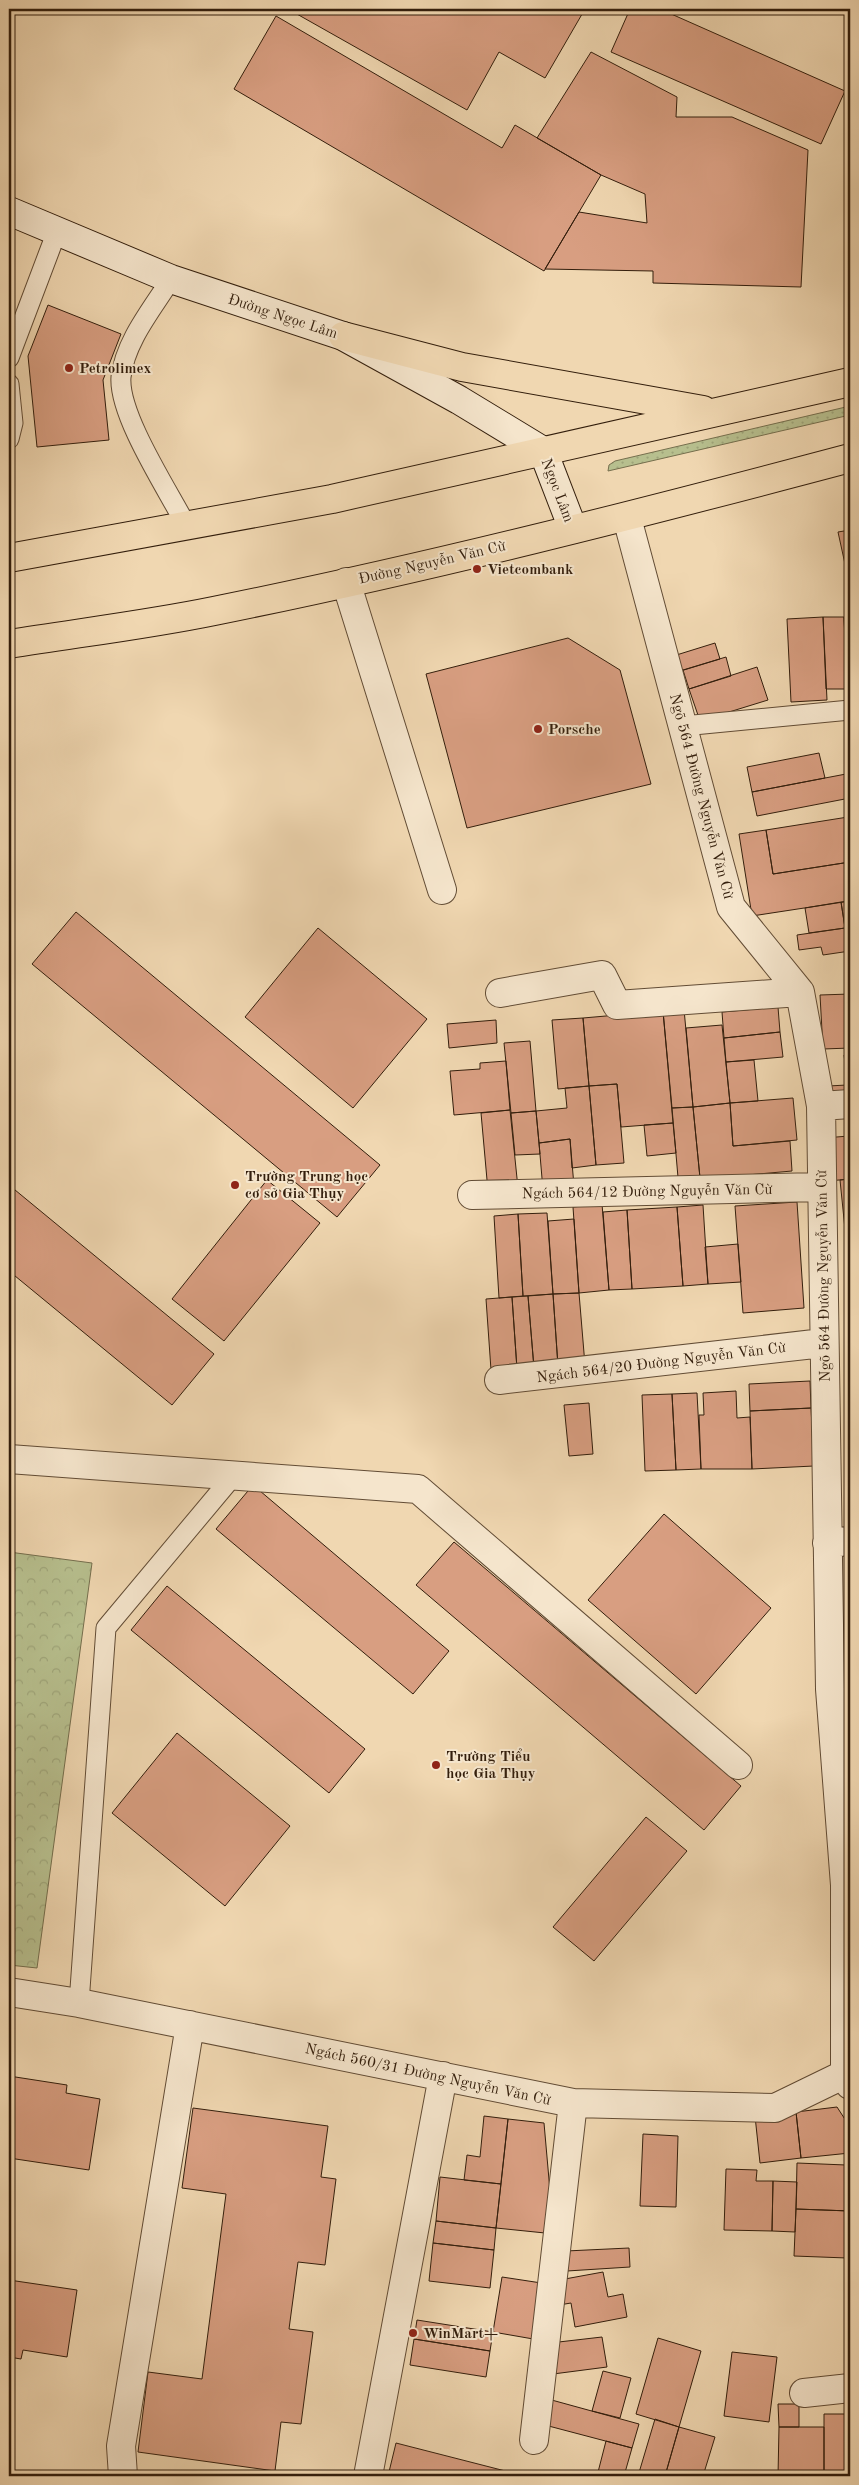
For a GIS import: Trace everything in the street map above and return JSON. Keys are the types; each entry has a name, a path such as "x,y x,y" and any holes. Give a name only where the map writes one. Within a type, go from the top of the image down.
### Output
{"main road":[{"path":"343,336 462,367 714,412"},
{"path":"9,558 332,499 850,382"},
{"name":"Đường Nguyễn Văn Cừ","path":"9,644 212,612 627,518 850,458"}],"street":[{"name":"Đường Ngọc Lâm","path":"9,211 171,279 343,336 459,400 543,450"},
{"name":"Ngọc Lâm","path":"543,450 573,529"},
{"name":"Ngõ 564 Đường Nguyễn Văn Cừ","path":"627,518 731,907 800,992 821,1106 823,1343 839,1542 840,1687 848,1885 848,2079"},
{"path":"346,582 442,890"},
{"path":"500,993 602,975 617,1005 800,992"},
{"path":"821,1106 850,1104"},
{"name":"Ngách 564/12 Đường Nguyễn Văn Cừ","path":"472,1195 822,1187"},
{"name":"Ngách 564/20 Đường Nguyễn Văn Cừ","path":"499,1380 823,1343"},
{"path":"9,1458 418,1489 738,1765"},
{"name":"Ngách 560/31 Đường Nguyễn Văn Cừ","path":"9,1992 79,2003 573,2103 776,2108 848,2079"},
{"path":"123,2476 121,2446 190,2025"},
{"path":"368,2476 443,2076"},
{"path":"534,2440 573,2103"},
{"path":"804,2393 850,2388"}],"lane":[{"path":"9,358 57,231"},
{"path":"171,279 138,330 128,354 122,377 123,395 135,430 187,527"},
{"path":"9,384 13,423 9,439"},
{"path":"683,726 850,710"},
{"path":"79,2003 106,1628 234,1475"}],"green space":[{"path":"850,406 850,415 608,471 609,465 615,461"},
{"path":"9,1552 92,1563 37,1968 9,1965"}],"building":[{"path":"288,9 585,9 545,78 499,52 467,110"},
{"path":"630,9 660,9 845,91 821,144 611,52"},
{"path":"276,16 502,148 515,125 601,175 544,271 234,89"},
{"path":"591,52 677,97 676,117 732,117 808,150 801,287 653,283 653,271 545,269 579,212 647,223 645,194 601,175 537,138"},
{"name":"Petrolimex","path":"48,305 121,334 103,380 109,440 37,447 28,356"},
{"path":"850,530 850,587 838,532"},
{"path":"850,616 850,697 848,698 844,617"},
{"path":"823,617 827,700 791,702 787,619"},
{"path":"823,617 844,617 847,689 826,689"},
{"name":"Porsche","path":"568,638 620,670 651,784 467,828 426,674"},
{"path":"715,643 720,659 674,673 670,657"},
{"path":"726,657 731,676 689,689 683,670"},
{"path":"757,667 768,700 700,721 689,689"},
{"path":"819,753 825,778 752,792 747,767"},
{"path":"846,774 850,798 757,816 752,792"},
{"path":"848,817 850,862 773,874 766,830"},
{"path":"766,830 773,874 850,862 850,901 752,916 739,834"},
{"path":"850,901 850,933 846,934 841,902"},
{"path":"841,902 845,928 809,933 805,908"},
{"path":"76,912 380,1165 337,1217 32,964"},
{"path":"318,928 427,1019 353,1108 245,1017"},
{"path":"845,928 846,934 850,933 850,951 823,955 821,947 799,950 797,935"},
{"path":"850,994 850,1048 823,1049 820,995"},
{"path":"778,1007 780,1032 724,1038 722,1012"},
{"path":"684,1009 693,1107 672,1108 663,1011"},
{"path":"663,1011 673,1123 621,1127 617,1084 589,1086 583,1018"},
{"path":"583,1018 589,1086 558,1089 552,1020"},
{"path":"496,1020 497,1043 449,1048 447,1024"},
{"path":"722,1025 730,1103 693,1107 686,1028"},
{"path":"780,1032 783,1057 726,1062 724,1038"},
{"path":"530,1041 536,1111 511,1113 504,1043"},
{"path":"850,1054 850,1103 844,1055"},
{"path":"754,1060 758,1101 730,1103 726,1062"},
{"path":"506,1061 510,1110 454,1115 450,1071 480,1069 480,1063"},
{"path":"617,1084 624,1163 596,1165 589,1086"},
{"path":"847,1085 848,1100 829,1102 828,1086"},
{"path":"589,1086 596,1165 572,1168 570,1139 539,1143 536,1111 567,1108 565,1088"},
{"path":"793,1098 797,1140 733,1146 730,1103"},
{"path":"730,1103 733,1146 790,1141 792,1171 736,1176 701,1188 693,1107"},
{"path":"693,1107 701,1188 679,1189 672,1108"},
{"path":"510,1110 518,1188 488,1191 481,1113"},
{"path":"536,1111 540,1154 515,1155 511,1113"},
{"path":"673,1123 676,1153 647,1156 644,1125"},
{"path":"849,1136 850,1179 828,1181 824,1138"},
{"path":"570,1139 574,1186 543,1190 539,1143"},
{"path":"850,1179 850,1249 847,1249 840,1180"},
{"path":"267,1180 320,1223 224,1341 172,1299"},
{"path":"9,1185 214,1354 172,1405 9,1271"},
{"path":"797,1202 804,1308 743,1313 735,1206"},
{"path":"602,1204 609,1290 579,1293 573,1207"},
{"path":"703,1205 708,1284 683,1286 677,1207"},
{"path":"677,1207 683,1286 632,1289 627,1210"},
{"path":"627,1210 632,1289 609,1290 603,1212"},
{"path":"547,1213 553,1294 523,1296 518,1214"},
{"path":"518,1214 523,1296 499,1298 494,1216"},
{"path":"574,1219 579,1293 553,1294 548,1221"},
{"path":"738,1244 741,1282 708,1284 705,1247"},
{"path":"579,1293 585,1365 558,1366 553,1294"},
{"path":"553,1294 558,1366 534,1368 528,1296"},
{"path":"528,1296 534,1368 517,1369 512,1297"},
{"path":"512,1297 517,1369 491,1370 486,1299"},
{"path":"810,1381 811,1408 750,1411 749,1384"},
{"path":"736,1391 737,1418 750,1417 752,1469 701,1469 699,1415 704,1415 703,1393"},
{"path":"697,1393 701,1469 676,1470 672,1394"},
{"path":"672,1394 676,1470 645,1471 642,1395"},
{"path":"589,1403 593,1454 569,1456 564,1405"},
{"path":"811,1408 814,1466 752,1469 750,1411"},
{"path":"253,1485 449,1651 413,1694 216,1529"},
{"path":"664,1514 771,1608 696,1694 588,1600"},
{"path":"454,1542 741,1786 704,1830 416,1585"},
{"path":"167,1586 365,1749 329,1793 131,1630"},
{"path":"850,1710 850,1742 843,1711"},
{"path":"177,1733 290,1826 225,1906 112,1813"},
{"path":"646,1817 687,1851 594,1961 553,1927"},
{"path":"9,2076 67,2085 66,2093 100,2099 89,2170 9,2158"},
{"path":"837,2107 850,2127 850,2153 801,2158 796,2112"},
{"path":"193,2108 328,2126 321,2177 336,2179 325,2265 298,2262 289,2329 313,2332 301,2424 281,2422 275,2471 138,2452 148,2372 202,2379 226,2194 182,2188"},
{"path":"796,2112 801,2158 760,2163 755,2116"},
{"path":"484,2116 508,2119 501,2184 464,2180 467,2155 480,2157"},
{"path":"508,2119 544,2123 550,2191 545,2233 496,2228"},
{"path":"643,2134 678,2136 676,2207 640,2206"},
{"path":"797,2163 846,2165 846,2183 850,2184 850,2211 796,2209"},
{"path":"726,2169 757,2170 756,2181 773,2181 772,2231 724,2230"},
{"path":"440,2177 501,2184 496,2228 436,2221"},
{"path":"773,2181 797,2182 795,2232 772,2231"},
{"path":"796,2209 850,2211 850,2241 847,2241 847,2258 794,2256"},
{"path":"436,2221 496,2228 494,2250 433,2243"},
{"path":"433,2243 494,2250 490,2288 429,2281"},
{"path":"629,2248 630,2267 567,2271 566,2251"},
{"path":"603,2272 608,2297 623,2294 627,2317 575,2327 571,2303 559,2305 554,2281"},
{"path":"502,2277 548,2284 539,2340 493,2332"},
{"path":"9,2280 77,2290 67,2357 23,2350 21,2359 9,2357"},
{"path":"417,2320 493,2332 490,2351 414,2339"},
{"path":"602,2337 607,2367 553,2374 550,2343"},
{"path":"658,2338 701,2351 679,2427 636,2414"},
{"path":"414,2339 490,2351 486,2377 410,2365"},
{"path":"732,2352 777,2357 769,2422 724,2416"},
{"path":"603,2371 631,2378 620,2418 592,2411"},
{"path":"548,2399 639,2424 632,2448 541,2424"},
{"path":"778,2404 799,2404 799,2427 779,2427"},
{"path":"824,2414 850,2414 850,2476 824,2476"},
{"path":"655,2419 679,2427 665,2476 638,2476"},
{"path":"679,2427 715,2437 703,2476 665,2476"},
{"path":"779,2427 824,2427 824,2476 778,2476"},
{"path":"606,2441 632,2448 624,2476 597,2476"},
{"path":"396,2443 521,2475 521,2476 388,2476"}],"place":[{"name":"Petrolimex","path":"69,368"},
{"name":"Vietcombank","path":"477,569"},
{"name":"Porsche","path":"538,729"},
{"name":"Trường Trung học cơ sở Gia Thụy","path":"235,1185"},
{"name":"Trường Tiểu học Gia Thụy","path":"436,1765"},
{"name":"WinMart+","path":"413,2333"}]}
